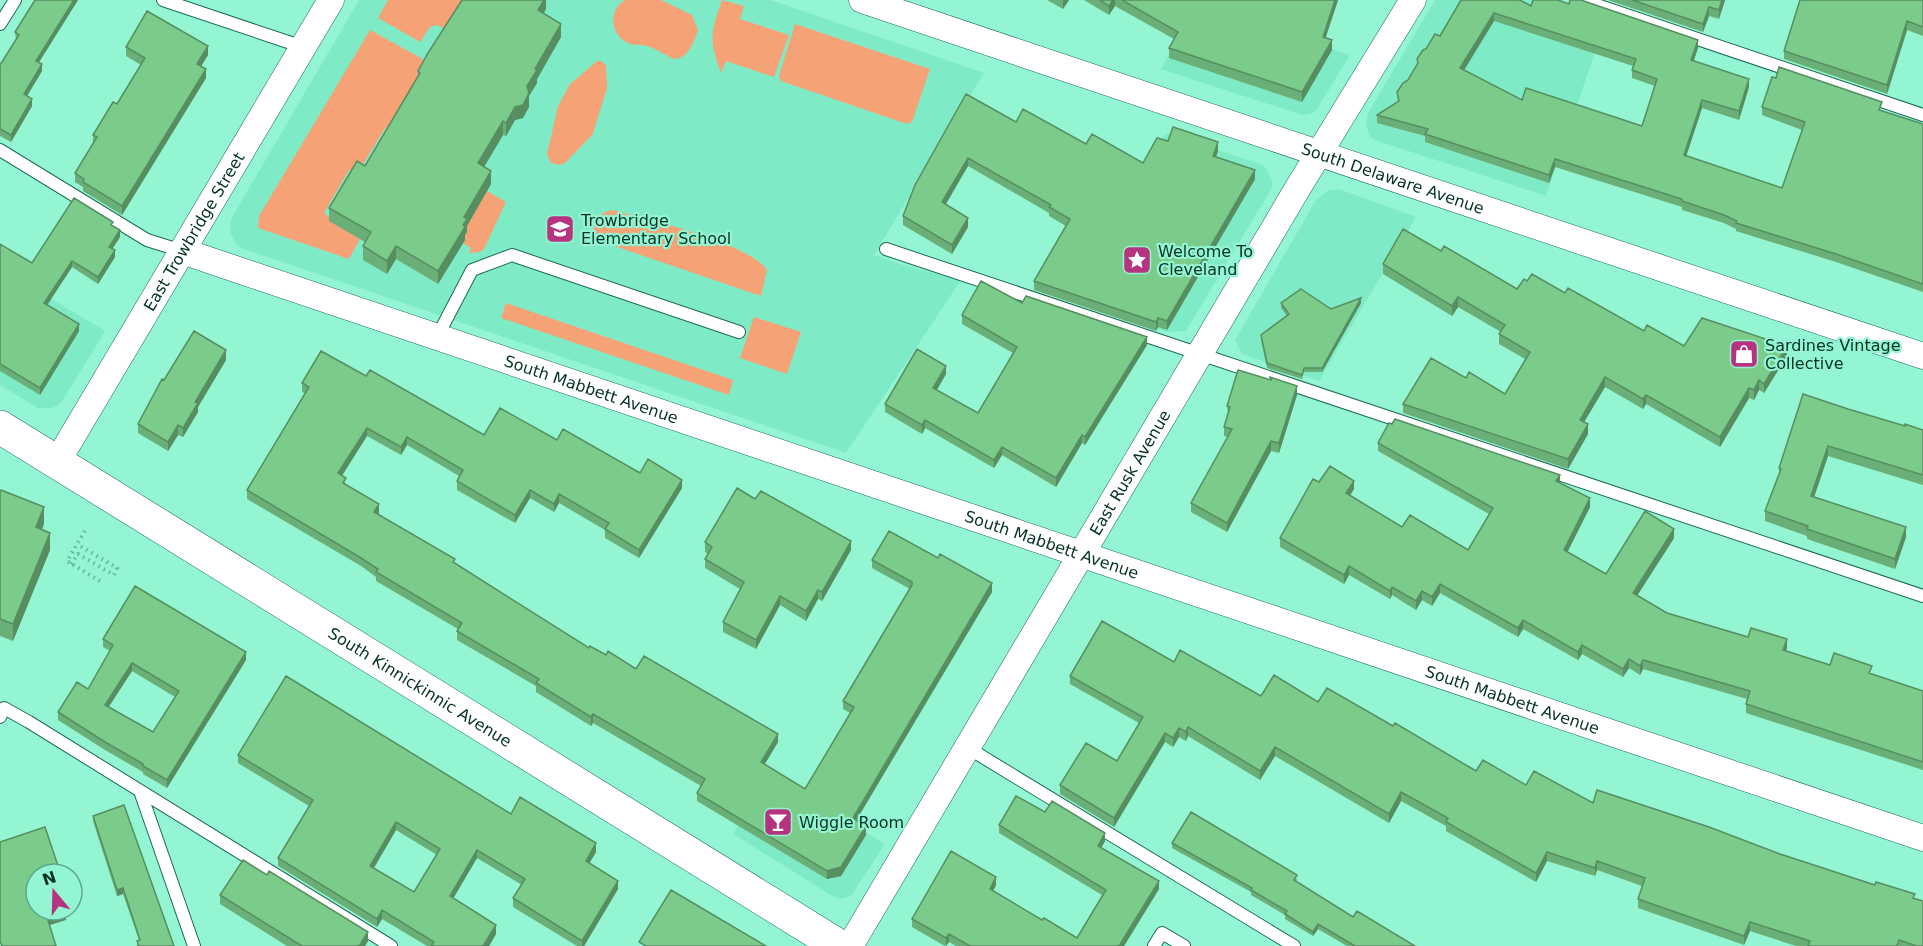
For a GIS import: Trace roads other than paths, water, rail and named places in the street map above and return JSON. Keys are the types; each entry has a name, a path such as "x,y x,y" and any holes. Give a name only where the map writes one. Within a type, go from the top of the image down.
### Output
{"main road":[{"name":"South Kinnickinnic Avenue","path":"0,427 839,946"}],"street":[{"name":"East Trowbridge Street","path":"57,462 331,0"},
{"name":"South Delaware Avenue","path":"862,0 1923,357"},
{"name":"East Rusk Avenue","path":"850,946 1318,154 1413,0"},
{"name":"South Mabbett Avenue","path":"182,251 1923,838"}],"lane":[{"path":"0,24 15,0"},
{"path":"163,0 303,47"},
{"path":"1582,0 1923,115"},
{"path":"0,150 147,240 182,251"},
{"path":"886,249 1923,596"},
{"path":"437,337 472,270 512,255 739,332"},
{"path":"0,717 4,708 391,946"},
{"path":"968,748 1293,946"},
{"path":"140,791 194,946"},
{"path":"1154,946 1162,933 1184,946"}],"place":[{"name":"Trowbridge Elementary School","path":"560,229"},
{"name":"Welcome To Cleveland","path":"1137,260"},
{"name":"Sardines Vintage Collective","path":"1744,354"},
{"name":"Wiggle Room","path":"778,822"}]}
